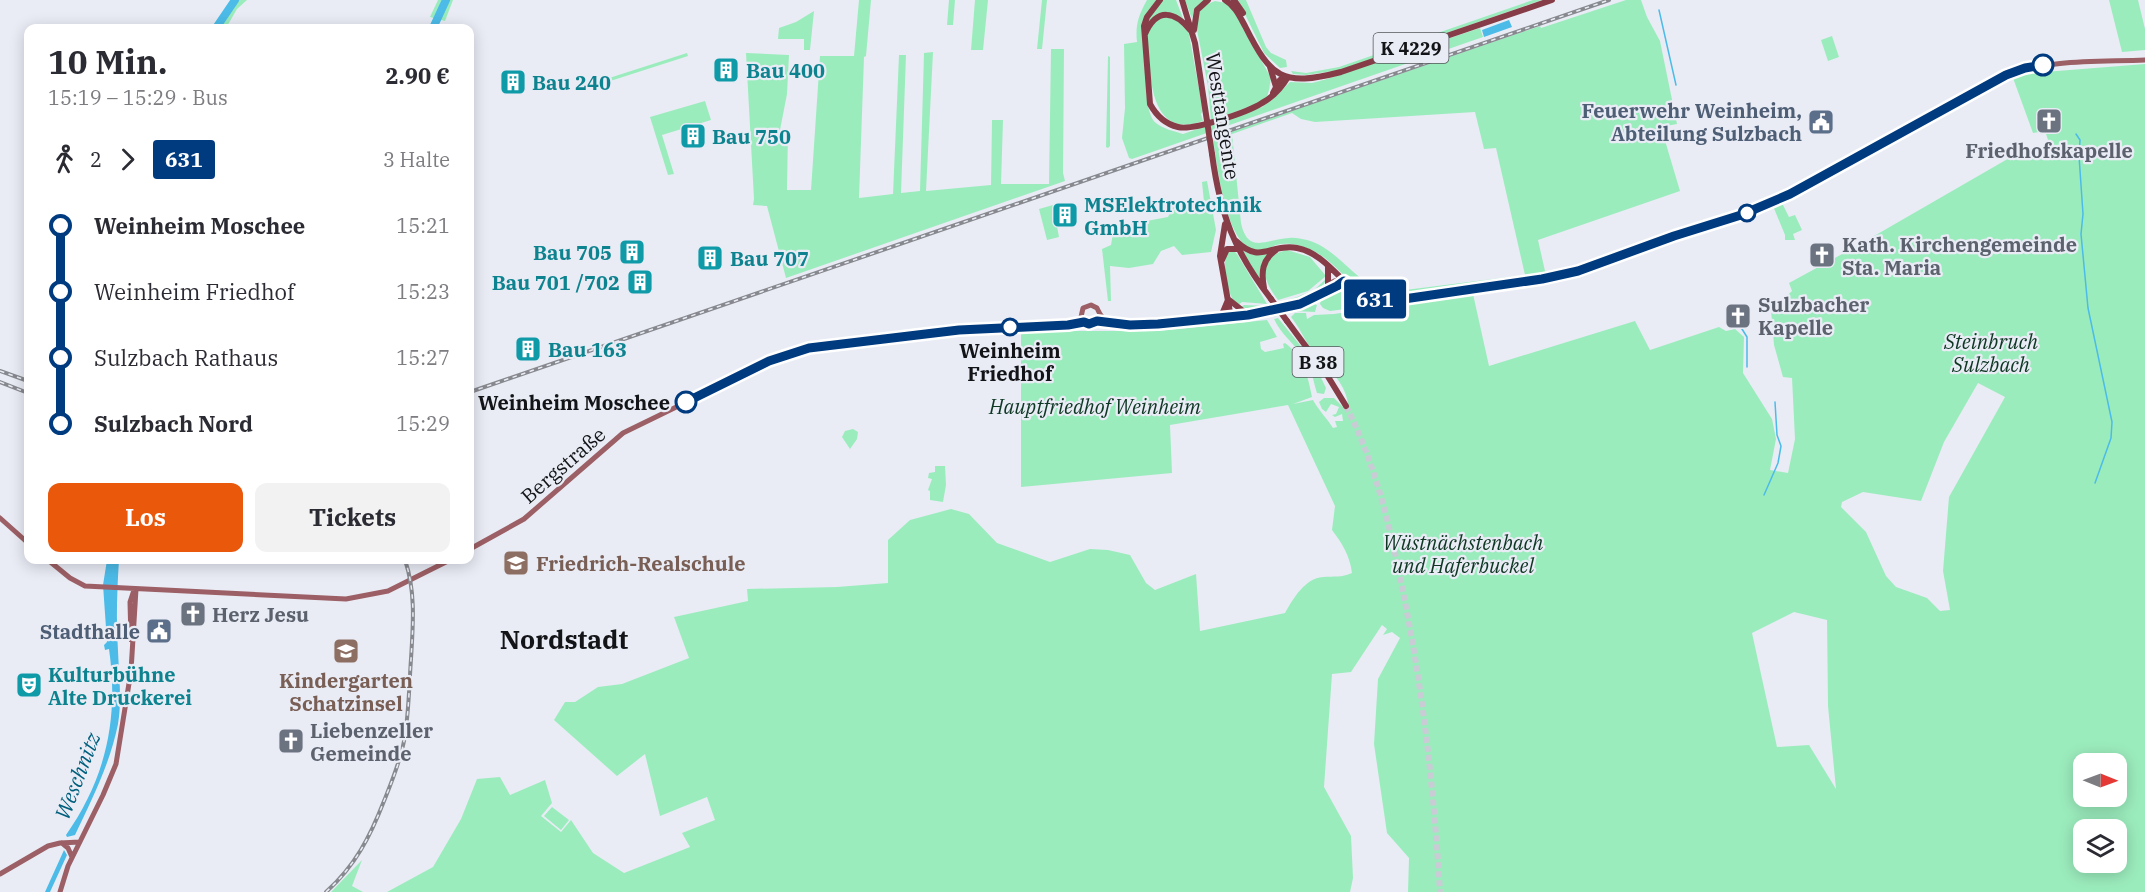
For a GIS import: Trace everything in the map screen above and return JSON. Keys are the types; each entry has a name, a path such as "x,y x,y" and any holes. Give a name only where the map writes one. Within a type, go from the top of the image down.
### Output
{"main road":[{"path":"1160,0 1144,26 1150,91 1161,118 1179,128 1196,127 1260,105 1281,87 1287,76"},
{"name":"Westtangente","path":"1182,0 1193,34 1212,154 1225,220 1232,237"},
{"path":"1193,34 1197,10 1208,0"},
{"name":"K 4229","path":"1225,0 1236,9 1257,50 1270,67 1287,76 1308,79 1341,72 1552,0"},
{"path":"1234,0 1264,54 1287,76"},
{"path":"1145,36 1154,20 1167,15 1180,19 1193,34"},
{"path":"1232,237 1248,252 1254,254 1279,248 1299,248 1310,252 1365,296 1384,300 1554,278 1741,215 1820,179 2006,75 2045,64 2145,60"},
{"path":"1270,67 1275,87"},
{"path":"1272,96 1275,87 1282,78 1287,76"},
{"path":"1225,220 1220,256 1231,318"},
{"name":"B 38","path":"1232,237 1264,291 1327,375 1346,405"},
{"path":"1264,291 1263,264 1271,253 1279,248"},
{"path":"1221,263 1227,249 1238,249"},
{"path":"1328,265 1328,285"},
{"path":"1320,294 1334,281 1343,280"},
{"name":"Bergstraße","path":"1082,319 1089,324 1097,321 1137,325 1231,318 1300,304 1337,286 1343,280"},
{"path":"1228,299 1248,315"},
{"path":"1215,320 1223,312 1228,299"},
{"name":"Bergstraße","path":"1082,319 1083,308 1088,305 1095,307 1106,319 1120,323"},
{"path":"1097,321 1100,315"},
{"name":"Bergstraße","path":"474,547 524,519 623,433 783,355 821,345 994,328 1059,326 1082,319"},
{"path":"0,518 24,539"},
{"path":"53,564 79,584 99,588 346,599 388,591 442,564"},
{"path":"119,588 125,592 130,602"},
{"path":"132,645 129,623 130,602 136,589"},
{"path":"60,892 72,855 116,764 131,671 136,589"},
{"path":"0,874 40,849 61,843 79,842"},
{"path":"61,843 72,855"}],"green space":[{"path":"231,0 247,0 237,9 228,24 217,24"},
{"path":"438,0 453,0 445,21 430,17"},
{"path":"859,0 871,0 866,56 864,57 859,198 893,194 899,55 906,55 901,193 920,191 924,53 933,52 926,191 991,185 992,120 1003,120 1001,184 1049,184 1051,49 1064,49 1063,173 1065,181 786,278 767,206 753,205 746,53 789,55 787,94 780,130 788,130 787,190 811,190 820,56 854,56"},
{"path":"949,0 955,0 953,25 947,25"},
{"path":"975,0 988,0 983,50 971,50"},
{"path":"1042,0 1047,0 1042,49 1037,49"},
{"path":"1147,0 1176,0 1189,34 1203,121 1186,125 1172,122 1163,114 1153,88 1147,44 1146,86 1152,117 1162,127 1183,134 1262,107 1290,82 1312,83 1327,79 1480,28 1483,37 1132,159 1129,158 1122,138 1125,108 1124,44 1137,42 1138,20"},
{"path":"1185,0 1204,0 1194,10 1192,19"},
{"path":"1238,0 1246,0 1266,47 1271,53 1286,60 1287,67 1280,68 1264,53"},
{"path":"1533,0 1542,0 1340,70 1306,75 1293,74 1291,71 1306,73 1339,67"},
{"path":"1626,0 1641,0 1660,41 1677,124 1661,127 1680,191 1538,240 1545,271 1551,275 1408,296 1388,297 1369,293 1354,284 1319,254 1303,247 1281,244 1258,251 1247,247 1238,237 1225,204 1213,138 1540,26 1541,28","holes":["1475,112 1484,149 1496,148 1525,275 1389,292 1366,282 1329,251 1307,240 1294,238 1259,243 1248,239 1244,233 1232,134 1292,113 1301,119 1315,122"]},
{"path":"2109,0 2138,0 2145,29 2145,50 2122,52"},
{"path":"1215,1 1226,3 1233,9 1271,78 1269,89 1272,80 1266,100 1211,121 1208,86 1196,25 1201,10"},
{"path":"814,11 810,50 804,50 804,39 778,39 779,28 796,22"},
{"path":"1832,36 1839,57 1828,61 1821,40"},
{"path":"687,53 688,56 576,92 575,89"},
{"path":"1108,56 1110,57 1110,146 1108,148 1106,147"},
{"path":"2145,64 2145,892 1408,892 1409,858 1387,833 1374,744 1378,679 1400,638 1392,632 1383,635 1387,629 1382,625 1351,672 1332,674 1324,787 1351,836 1353,878 1350,892 387,892 433,867 461,819 477,779 500,777 510,795 545,780 552,803 541,816 561,832 571,820 593,853 624,873 690,847 682,833 715,820 707,797 660,816 645,754 617,776 554,720 565,702 575,702 598,687 622,684 689,658 674,617 748,601 747,589 837,587 888,583 888,540 910,520 951,509 969,514 997,543 1050,562 1090,549 1130,555 1146,583 1155,590 1196,574 1200,631 1285,613 1300,590 1311,581 1352,573 1345,550 1332,530 1335,506 1288,405 1170,425 1172,473 1021,487 1021,331 1157,331 1267,320 1277,337 1260,342 1261,349 1265,352 1284,348 1285,343 1296,354 1306,374 1312,397 1293,404 1313,400 1333,428 1337,427 1335,421 1343,421 1342,414 1335,417 1332,415 1336,414 1339,407 1331,404 1326,412 1319,402 1324,398 1334,398 1343,407 1348,403 1346,395 1338,380 1311,349 1291,317 1295,313 1306,313 1307,319 1314,315 1473,294 1489,366 1635,321 1650,350 1719,327 1726,331 1735,329 1744,337 1743,373 1772,419 1776,439 1770,470 1788,473 1795,439 1792,378 1783,377 1774,345 1771,310 1792,291 1789,283 2011,157 2064,159 2065,151 2050,146 2045,131 2033,133 2013,78 2032,73","holes":["1978,383 2005,397 1949,497 1943,571 1950,610 1940,611 1927,598 1896,587 1886,576 1866,532 1841,507 1842,502 1863,492 1921,501 1944,442","1794,612 1827,620 1828,706 1836,789 1809,745 1777,747 1752,633"]},
{"path":"705,101 711,120 662,135 674,174 668,175 650,117"},
{"path":"1207,181 1216,230 1211,252 1182,255 1174,246 1161,251 1153,264 1129,268 1110,266 1111,301 1108,301 1102,249 1111,245 1114,227 1168,217 1173,207 1204,202 1202,182"},
{"path":"1782,203 1789,217 1795,215 1802,230 1793,234 1795,240 1785,240 1773,206"},
{"path":"1053,205 1059,237 1047,240 1039,209"},
{"path":"1241,249 1255,255 1270,251 1261,282"},
{"path":"1287,250 1310,257 1326,276 1308,291 1278,300 1266,278 1266,264 1277,253"},
{"path":"1234,251 1267,304 1242,302 1237,306 1233,300 1226,280 1225,265 1227,252"},
{"path":"1326,279 1322,287 1302,300 1275,307 1241,307 1244,305 1269,306 1297,297 1314,290"},
{"path":"1341,288 1364,300 1386,304 1330,311 1323,308 1320,304 1321,299"},
{"path":"1312,303 1317,305 1315,312 1294,311 1273,317 1275,314"},
{"path":"1278,318 1313,361 1326,388 1324,394 1317,393 1307,361 1277,324 1274,319"},
{"path":"853,429 858,432 857,439 850,449 842,437 845,431"},
{"path":"935,466 945,466 946,485 943,502 930,500 928,490 932,479 928,478 929,473 935,472"},
{"path":"552,807 569,820 561,830 544,816"},
{"path":"362,860 352,886 363,892 331,892"}],"water":[{"path":"1509,20 1512,27 1484,37 1482,30"},
{"path":"106,564 119,564 117,617 120,697 118,724 94,795 75,835 67,837 66,835 91,792 100,769 110,723 112,674 109,649 105,650 104,645 107,642 103,585"},
{"path":"64,850 67,855 50,892 45,892"}],"waterway":[{"path":"219,24 235,0"},
{"path":"435,24 446,0"},
{"path":"1659,10 1676,85"},
{"path":"2076,134 2080,140 2083,214 2081,234 2088,308 2112,422 2111,438 2095,483"},
{"path":"1737,321 1747,337 1747,367"},
{"path":"1764,495 1778,463 1781,446 1777,435 1775,402"}],"tunnel":[{"path":"1346,406 1375,477 1395,551 1405,602 1418,674 1427,746 1440,892"}],"railway":[{"path":"474,391 1609,0"},
{"path":"0,371 24,380"},
{"path":"0,382 24,391"},
{"path":"326,892 345,872 367,839 390,786 402,749 408,710 413,621 411,584 406,564"}],"bus line":[{"name":"631","path":"686,402 783,355 821,345 959,330 1068,325 1084,322 1089,324 1097,321 1137,325 1215,320 1269,312 1300,304 1344,281 1365,296 1397,300 1554,278 1767,205 1820,179 2006,75 2025,68 2043,65"}],"place":[{"name":"Bau 400","path":"726,70"},
{"name":"Bau 240","path":"513,82"},
{"name":"Friedhofskapelle","path":"2049,121"},
{"name":"Feuerwehr Weinheim, Abteilung Sulzbach","path":"1821,122"},
{"name":"Bau 750","path":"693,136"},
{"name":"MSElektrotechnik GmbH","path":"1065,215"},
{"name":"Bau 705","path":"632,252"},
{"name":"Kath. Kirchengemeinde Sta. Maria","path":"1822,255"},
{"name":"Bau 707","path":"710,258"},
{"name":"Bau 701 /702","path":"640,282"},
{"name":"Sulzbacher Kapelle","path":"1738,316"},
{"name":"Weinheim Friedhof","path":"1010,327"},
{"name":"Bau 163","path":"528,349"},
{"name":"Weinheim Moschee","path":"686,402"},
{"name":"Friedrich-Realschule","path":"516,563"},
{"name":"Herz Jesu","path":"193,614"},
{"name":"Stadthalle","path":"159,631"},
{"name":"Kindergarten Schatzinsel","path":"346,651"},
{"name":"Kulturbühne Alte Druckerei","path":"29,685"},
{"name":"Liebenzeller Gemeinde","path":"291,741"}],"district":[{"name":"Nordstadt","path":"564,639"}],"park label":[{"name":"Steinbruch Sulzbach","path":"1991,352"},
{"name":"Hauptfriedhof Weinheim","path":"1095,406"},
{"name":"Wüstnächstenbach und Haferbuckel","path":"1463,554"}],"water label":[{"name":"Weschnitz","path":"77,776"}]}
